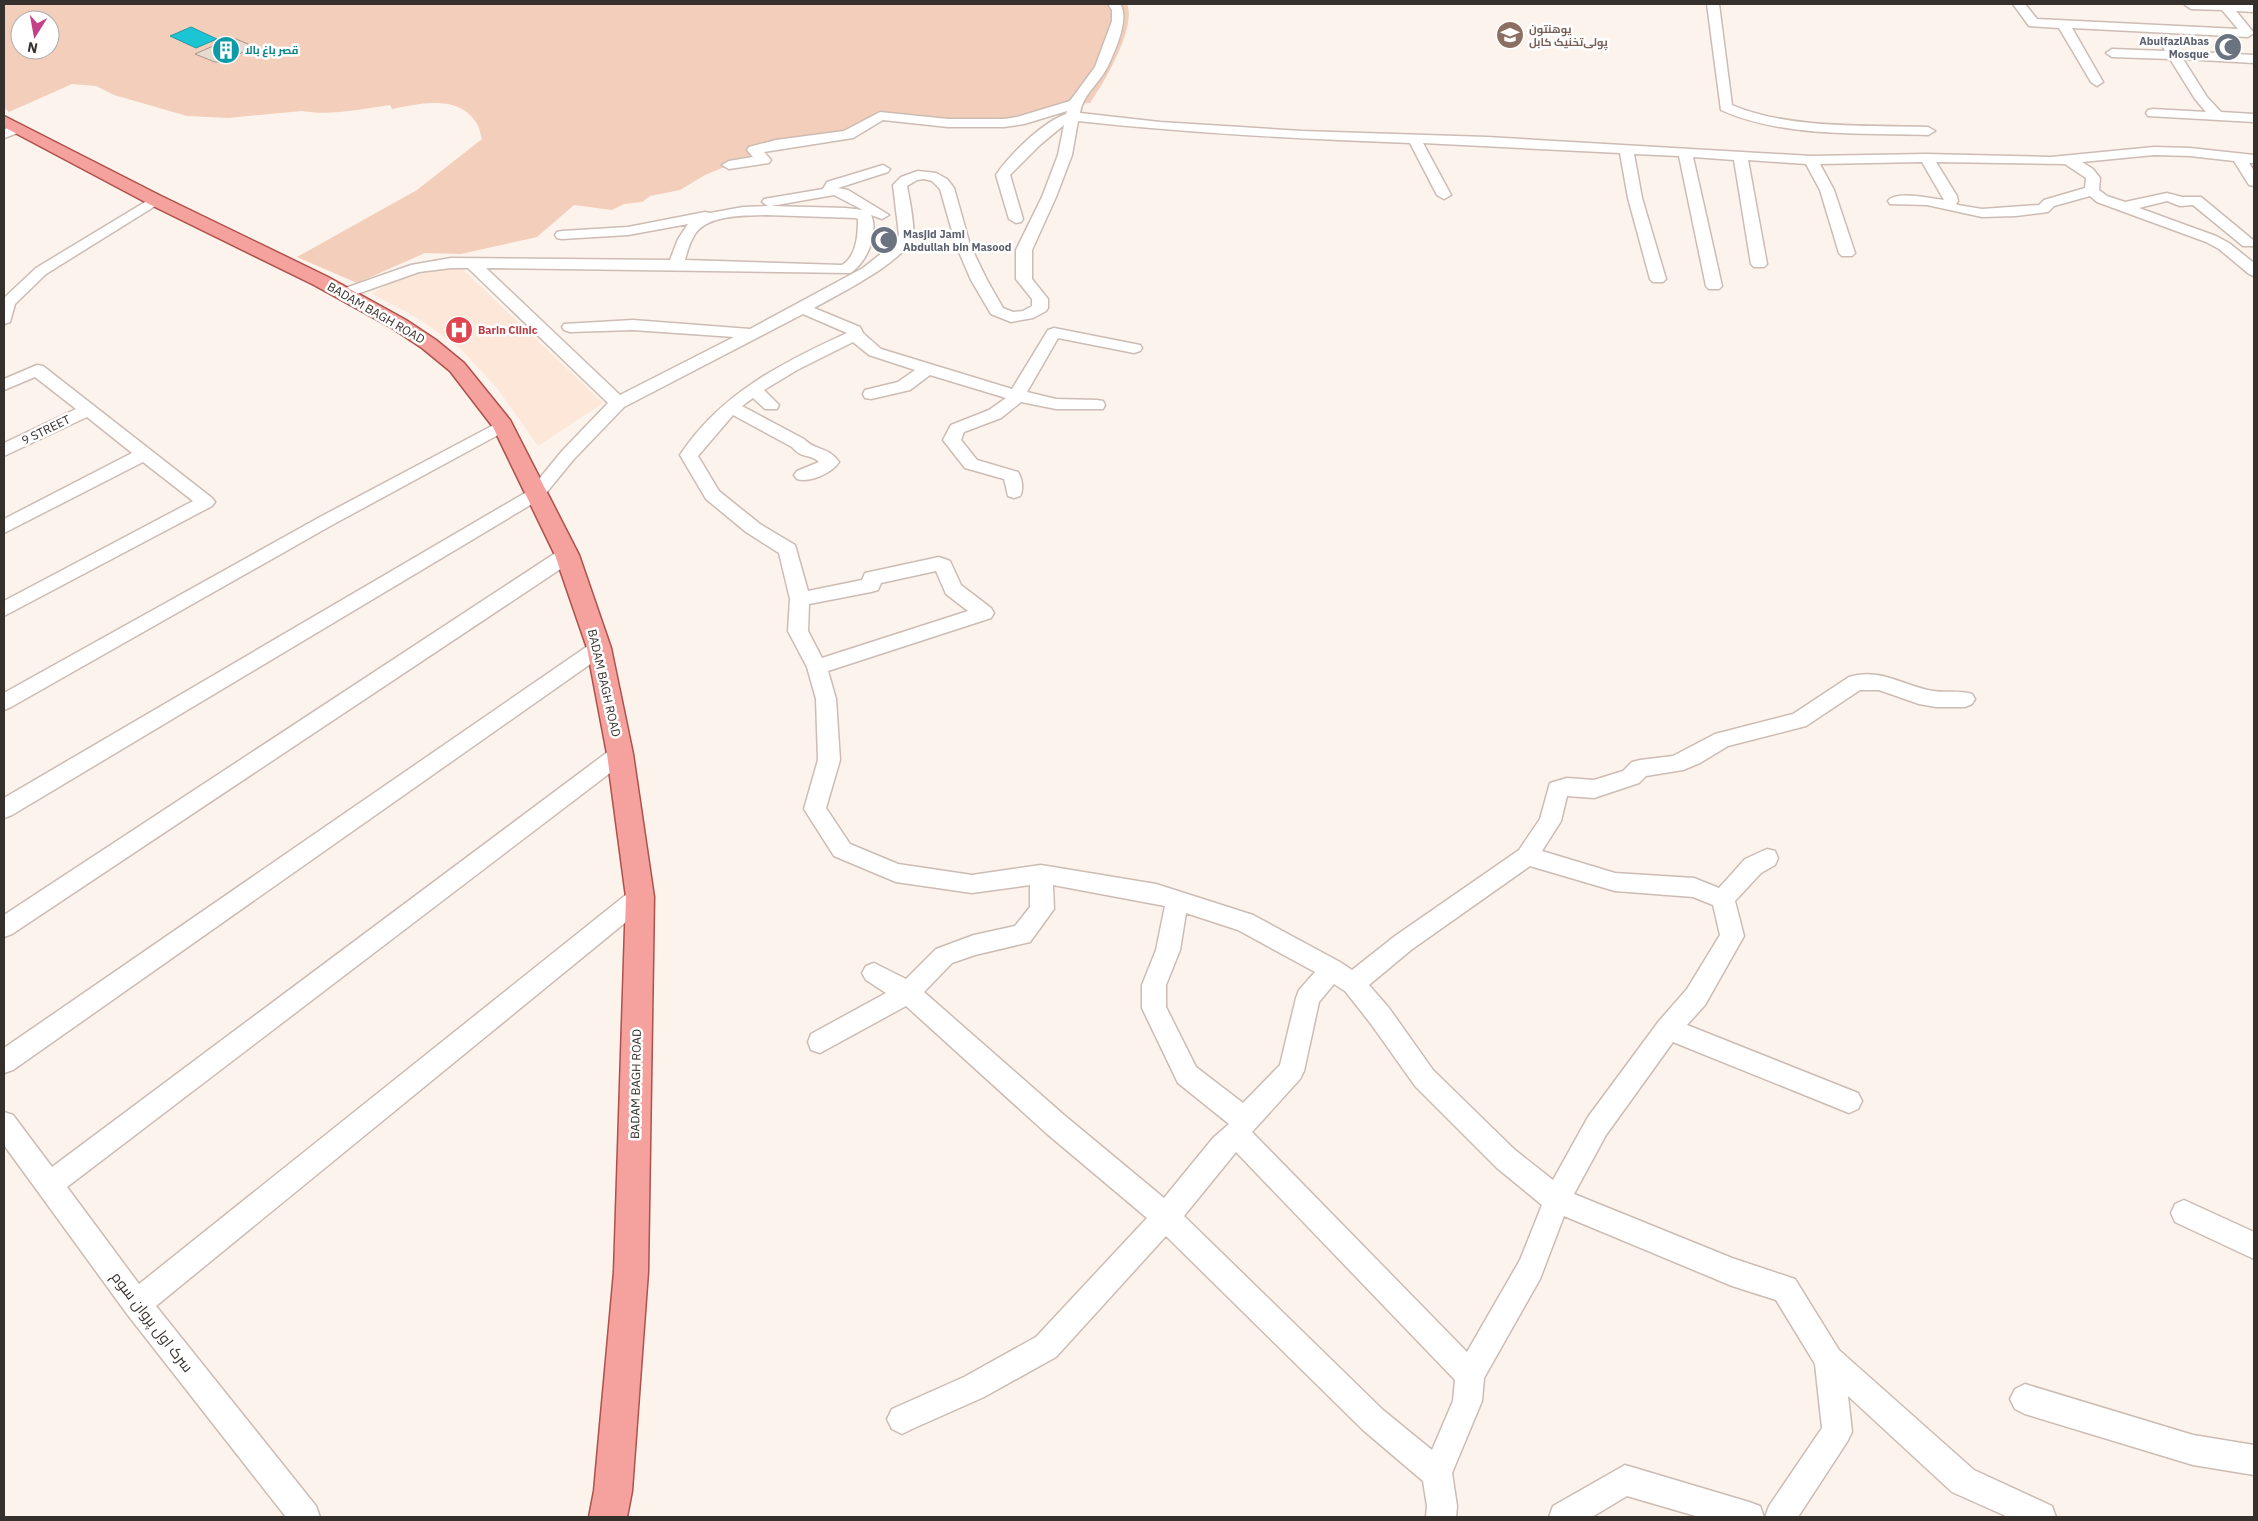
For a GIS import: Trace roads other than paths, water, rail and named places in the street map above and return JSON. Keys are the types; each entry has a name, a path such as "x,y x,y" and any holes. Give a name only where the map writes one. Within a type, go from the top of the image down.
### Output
{"main road":[{"name":"BADAM BAGH ROAD","path":"9,128 321,281 399,324 457,367 503,425 567,555 599,648 620,754 640,897 631,1272 613,1491 608,1517"}],"street":[{"path":"4,808 536,494 568,455 618,404 802,308 868,271 899,247 906,235 900,185 907,178 916,174 931,175 942,180 947,188 963,245 979,280 997,311 1010,317 1026,315 1040,308 1040,299 1024,280 1024,250 1057,177 1065,154 1074,110 1101,67 1118,21 1118,10 1114,4"},
{"path":"729,165 764,160 754,150 776,144 848,135 880,116 948,123 1004,123 1074,110 1090,103 1113,68 1130,18 1127,4"},
{"path":"1713,4 1726,107 1735,113 1759,119 1808,125 1928,131"},
{"path":"2019,4 2033,23 2248,33 2226,5"},
{"path":"2191,6 2226,5 2254,8"},
{"path":"2063,24 2097,82"},
{"path":"2156,28 2202,99 2217,116"},
{"path":"2112,53 2174,55 2253,61"},
{"path":"1016,219 1003,174 1020,155 1074,110 1160,126 1415,140 1626,148 1811,160 1926,158 2068,160 2143,158 2190,152 2254,159"},
{"path":"2153,113 2254,118"},
{"path":"1415,140 1444,195"},
{"path":"1626,148 1635,198 1658,279"},
{"path":"1685,153 1714,286"},
{"path":"1740,156 1759,264"},
{"path":"2238,156 2254,182"},
{"path":"1926,158 1950,196 1951,201 1947,205"},
{"path":"1811,160 1827,190 1847,253"},
{"path":"2068,160 2088,172 2093,178 2092,192"},
{"path":"829,190 832,185 883,169"},
{"path":"562,235 644,229 742,206 829,190 843,193 882,215"},
{"path":"1895,201 1927,201 1982,213 2016,212 2043,209 2049,203 2092,192 2102,199 2211,239 2224,246 2254,271"},
{"path":"2124,207 2167,197 2180,202 2196,200 2248,243"},
{"path":"5,308 41,272 155,200"},
{"path":"342,294 416,268 472,263 676,264 845,270 853,264 862,248 865,226 864,217 860,214 846,212 755,211 724,215 695,225 689,232 676,264"},
{"path":"472,263 618,404"},
{"path":"802,308 854,330 854,335 875,352 927,369 1056,404 1097,405"},
{"path":"570,327 633,325 752,334"},
{"path":"1014,492 1012,476 971,464 966,460 952,440 958,429 995,414 1014,400 1054,333 1134,348"},
{"path":"854,335 800,360 763,397 732,407 689,455 712,495 753,528 788,550 800,599 798,631 817,667 826,700 829,760 815,809 842,850 896,874 972,884 1041,874 1147,892 1245,922 1332,968 1353,984 1380,1016 1424,1078 1506,1158 1557,1200 1732,1272 1785,1289 1829,1360 1963,1481 2041,1517"},
{"path":"871,394 904,386 927,369"},
{"path":"4,385 37,370 206,502 4,609"},
{"path":"732,407 798,444 805,451 820,453 830,462 828,465 803,475"},
{"name":"9 STREET","path":"4,450 88,410"},
{"path":"4,702 326,521 503,425"},
{"path":"4,527 144,454"},
{"path":"4,927 567,555"},
{"path":"800,599 871,585 872,578 939,564 943,566 953,589 984,613 817,667"},
{"path":"4,1062 599,648"},
{"path":"1353,984 1403,943 1527,856 1550,821 1558,789 1567,786 1594,789 1631,777 1640,768 1675,764 1684,761 1722,740 1799,720 1856,682 1880,682 1918,696 1936,699 1965,698"},
{"path":"49,1185 620,754"},
{"path":"1527,856 1615,882 1694,888 1723,899"},
{"path":"1723,899 1753,866 1767,858"},
{"path":"820,1042 908,993 944,956 974,944 1022,935 1042,909 1041,874"},
{"path":"137,1304 640,897"},
{"path":"1441,1517 1442,1506 1438,1473 1466,1401 1470,1375 1530,1269 1557,1200 1597,1126 1668,1028 1696,997 1732,936 1723,899"},
{"path":"1177,901 1168,950 1154,986 1154,1008 1187,1075 1240,1128 1470,1375"},
{"path":"902,1419 974,1388 1046,1346 1166,1217 1222,1147 1291,1071 1308,998 1332,968"},
{"path":"874,973 908,993 1055,1124 1166,1217 1373,1420 1438,1473"},
{"path":"1668,1028 1849,1101"},
{"name":"سرک اول پروان سوم","path":"4,1124 137,1304 305,1517"},
{"path":"2184,1213 2254,1246"},
{"path":"1780,1517 1837,1432 1829,1360"},
{"path":"2025,1399 2192,1450 2254,1460"},
{"path":"1564,1517 1625,1480 1749,1517"}],"water":[{"path":"191,27 217,39 196,48 170,36"}],"place":[{"name":"پوهنتون پولی‌تخنیک کابل","path":"1510,35"},
{"name":"AbulfazlAbas Mosque","path":"2228,47"},
{"name":"قصر باغ بالا","path":"226,50"},
{"name":"Masjid Jami Abdullah bin Masood","path":"884,240"},
{"name":"Barin Clinic","path":"459,330"}]}
